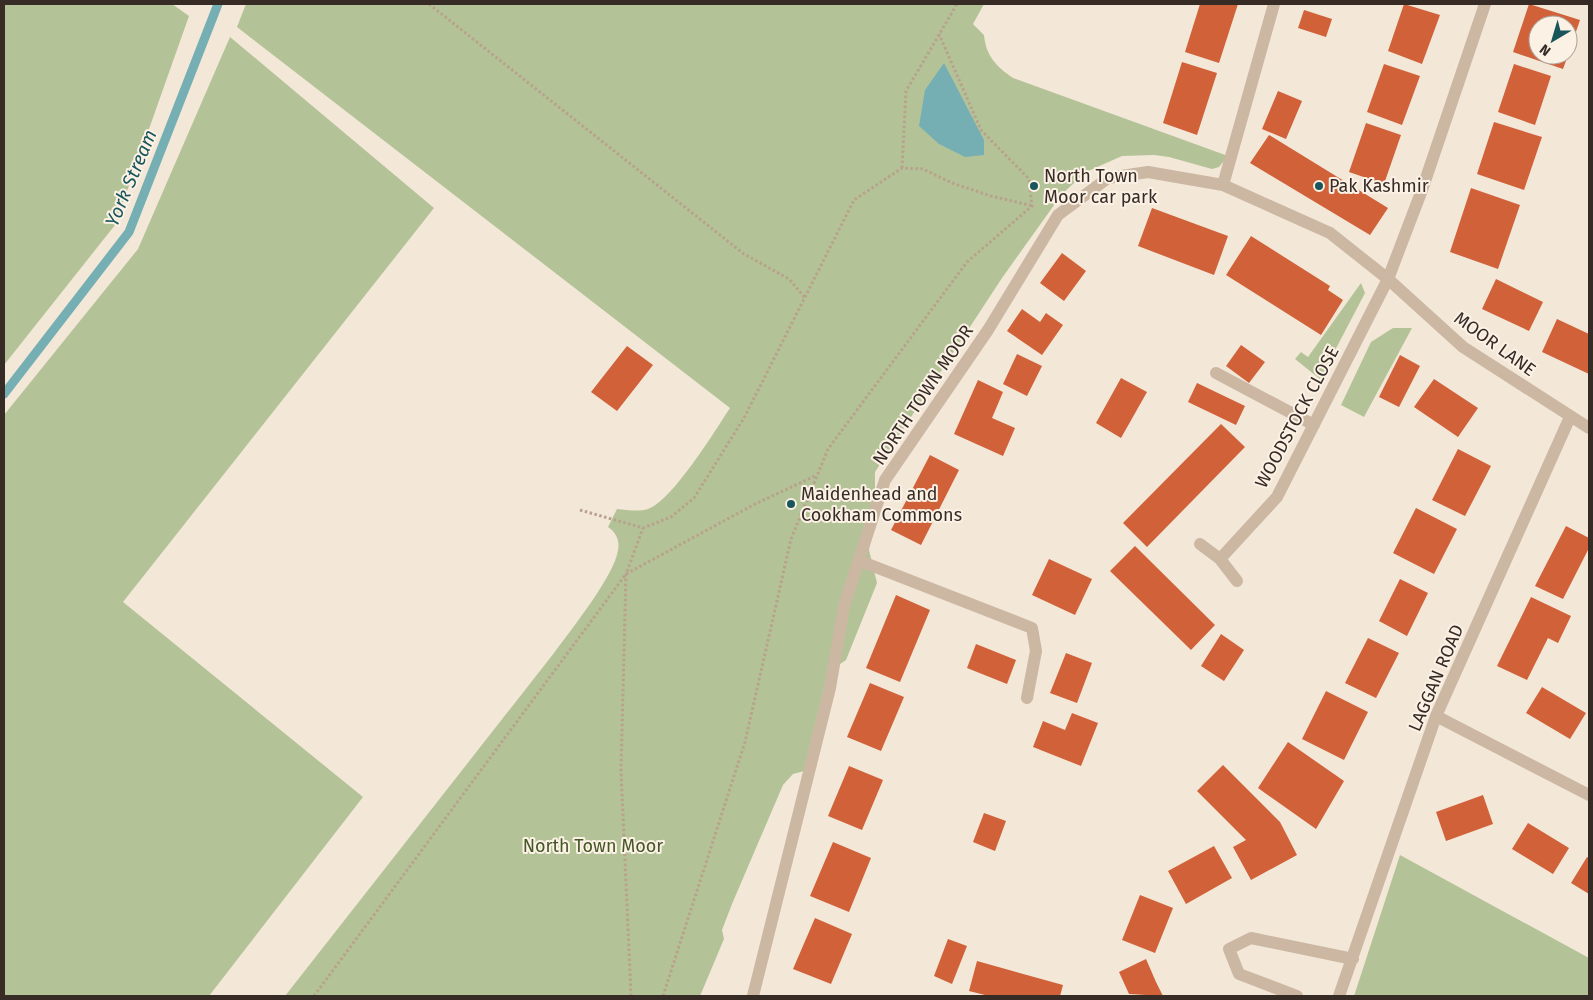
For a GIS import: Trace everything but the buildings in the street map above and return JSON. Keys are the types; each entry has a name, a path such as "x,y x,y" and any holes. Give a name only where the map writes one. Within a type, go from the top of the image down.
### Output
{"street":[{"path":"1223,185 1274,4"},
{"name":"WOODSTOCK CLOSE","path":"1220,559 1277,497 1388,279 1422,190 1485,4"},
{"name":"NORTH TOWN MOOR","path":"753,996 830,688 844,606 885,480 988,330 1058,215 1108,178 1148,172 1223,185 1330,233 1388,279"},
{"name":"MOOR LANE","path":"1388,279 1463,347 1589,428"},
{"path":"1216,373 1314,425"},
{"name":"LAGGAN ROAD","path":"1339,996 1436,716 1570,417"},
{"path":"1200,544 1220,559 1237,581"},
{"path":"860,561 1032,628 1036,652 1027,698"},
{"path":"1436,716 1589,795"},
{"path":"1297,996 1239,974 1229,949 1251,938 1353,959"}],"path":[{"path":"429,4 744,254 789,279 806,299"},
{"path":"902,168 906,91 957,4"},
{"path":"939,34 980,130 1029,179 1032,206"},
{"path":"580,510 643,528 671,517 694,498 744,418 806,299 854,200 902,168 923,169 952,183 991,196 1032,206"},
{"path":"663,996 745,742 791,539 828,449 967,262 1032,206"},
{"path":"626,574 755,504 818,474"},
{"path":"314,996 626,574 643,528"},
{"path":"626,574 621,770 631,996"}],"green space":[{"path":"4,4 172,4 189,16 115,225 4,365"},
{"name":"North Town Moor","path":"246,4 984,4 973,24 984,35 987,49 993,60 1013,78 1228,156 1219,167 1212,169 1169,157 1154,155 1122,156 1086,172 1062,194 1002,278 875,472 875,496 869,550 877,583 846,660 828,672 804,771 793,774 783,785 732,904 722,930 724,939 700,996 285,996 554,653 591,603 615,561 618,540 613,531 608,527 617,509 644,510 658,503 681,480 730,408 237,27"},
{"path":"230,37 434,208 123,602 363,797 209,996 4,996 4,415 138,249"},
{"path":"1361,283 1365,293 1320,379 1295,359 1301,352 1308,357"},
{"path":"1393,328 1412,328 1364,417 1341,405 1371,342"},
{"path":"1400,855 1589,958 1589,996 1354,996"}],"water":[{"path":"944,63 984,140 984,155 965,157 939,144 919,126 925,90"}],"waterway":[{"name":"York Stream","path":"4,394 129,232 218,4"}],"place":[{"name":"North Town Moor car park","path":"1034,186"},
{"name":"Pak Kashmir","path":"1319,186"},
{"name":"Maidenhead and Cookham Commons","path":"791,504"}]}
